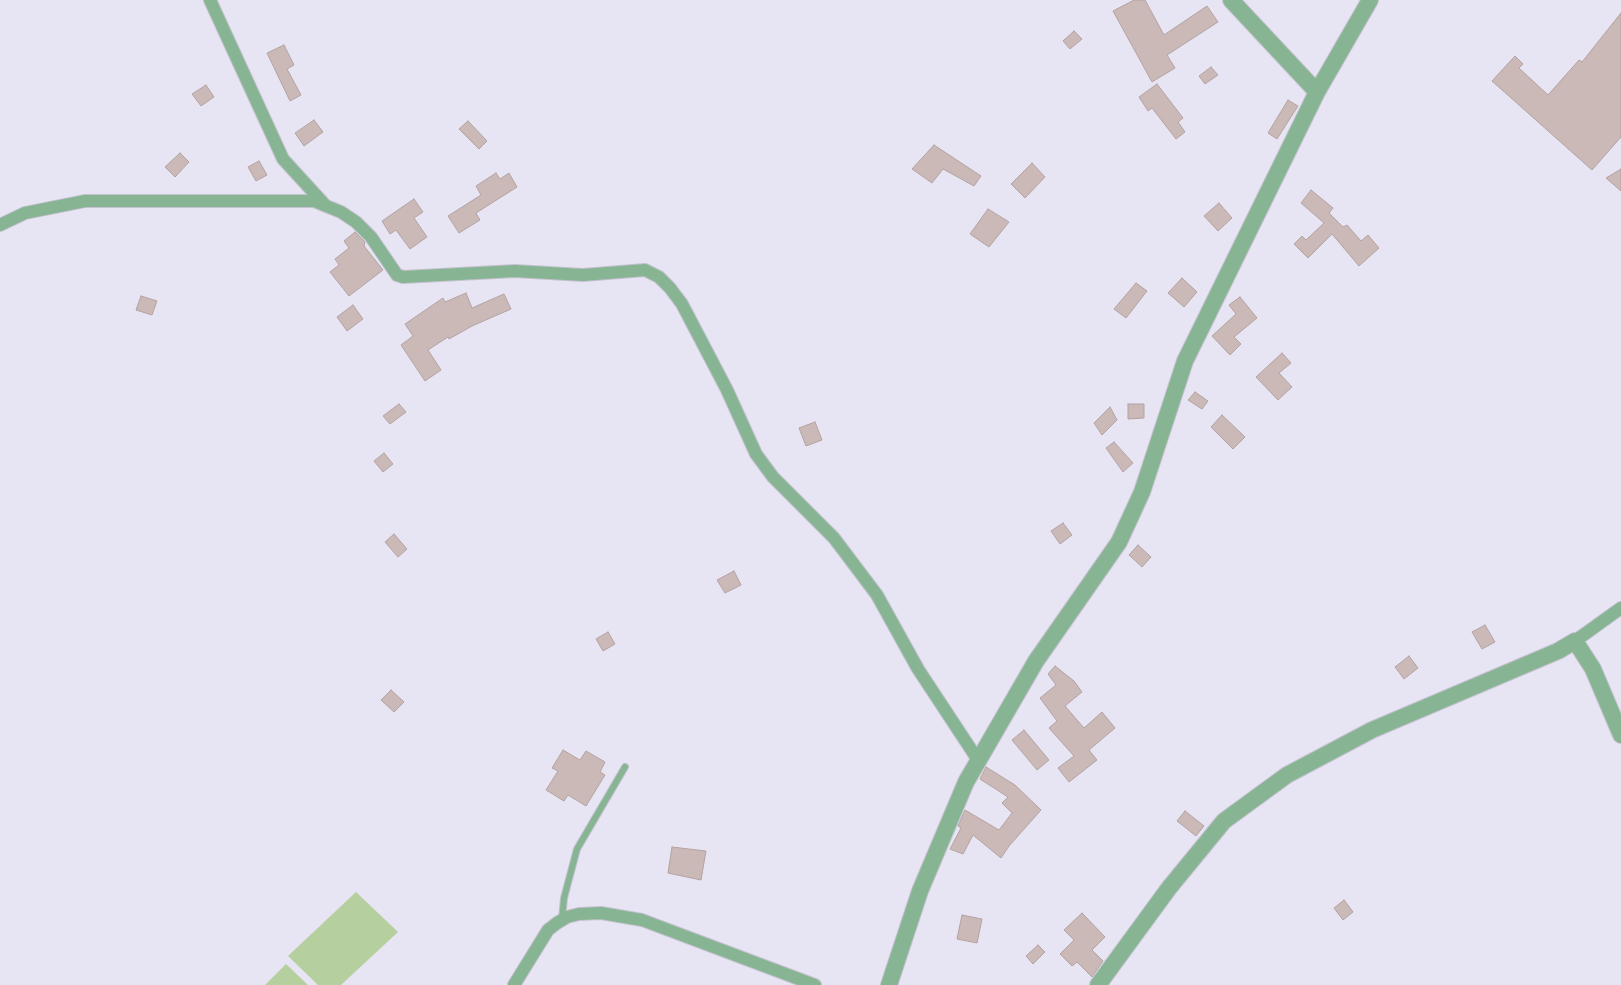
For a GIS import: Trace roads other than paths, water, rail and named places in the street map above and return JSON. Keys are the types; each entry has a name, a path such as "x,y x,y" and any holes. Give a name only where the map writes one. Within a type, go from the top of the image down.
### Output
{"street":[{"path":"210,0 283,159 295,173 317,192 326,206"},
{"path":"1231,0 1317,92"},
{"path":"889,985 920,891 966,782 1036,661 1119,542 1142,492 1185,361 1317,92 1370,0"},
{"path":"0,225 25,213 43,208 103,200 314,201 356,222 371,237 398,275 403,277 515,271 583,276 645,270 659,277 682,304 727,390 756,454 773,477 834,538 877,596 918,669 978,760"},
{"path":"1098,985 1169,888 1205,844 1224,821 1249,801 1287,775 1372,730 1558,651 1621,608"},
{"path":"1575,641 1593,669 1621,735"},
{"path":"514,985 548,930 562,919 579,914 601,913 642,920 815,985"}],"lane":[{"path":"562,919 564,898 577,850 625,767"}]}
